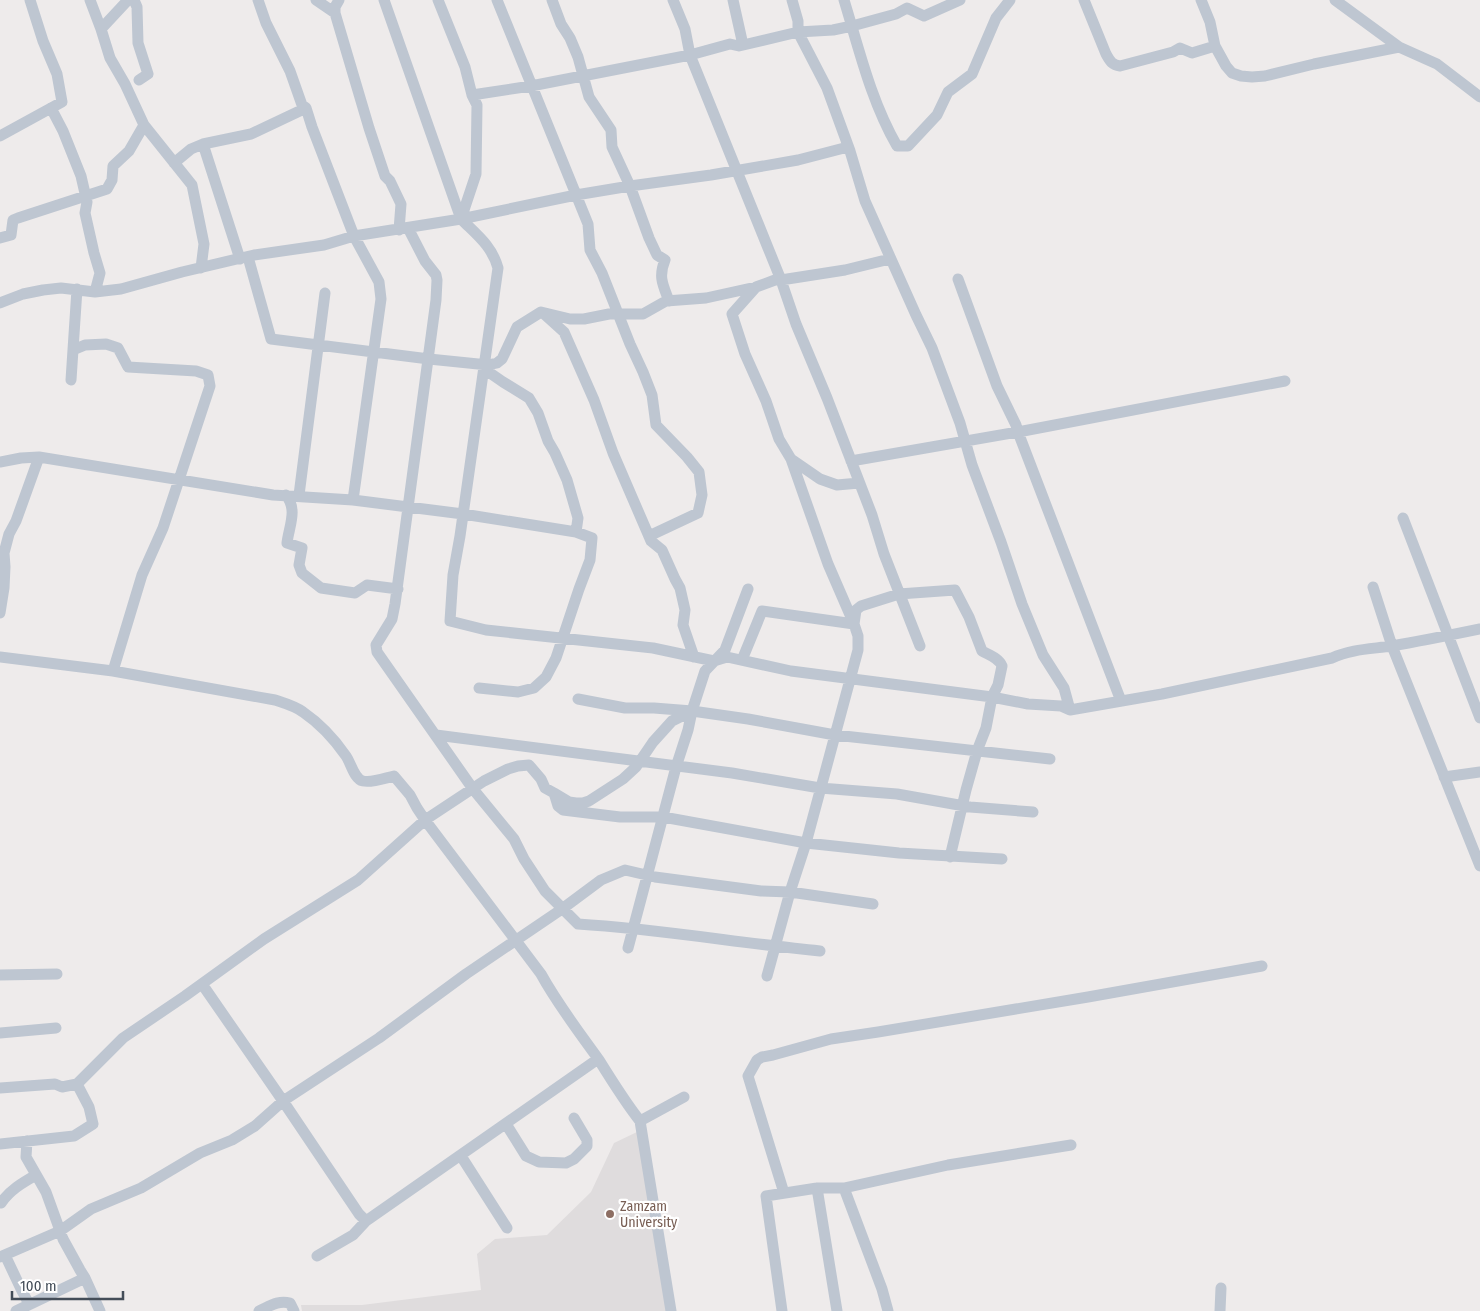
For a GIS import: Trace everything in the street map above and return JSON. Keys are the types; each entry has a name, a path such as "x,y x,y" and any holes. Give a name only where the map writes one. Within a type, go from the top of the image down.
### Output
{"street":[{"path":"0,136 62,102 57,74 43,41 30,0"},
{"path":"90,0 110,58 144,125 190,181 194,190 204,244 201,268"},
{"path":"101,29 128,0"},
{"path":"134,0 137,7 138,43 148,74 139,80"},
{"path":"258,0 266,23 290,71 302,105 306,108 354,236 379,282 381,290 353,500"},
{"path":"316,0 335,13"},
{"path":"339,0 335,13 385,176 390,181 401,204 403,229 424,261 434,271 437,280 429,359 398,589 392,619 376,645 377,652 472,789 514,839 524,859 545,890 578,924 633,928 774,947 820,951"},
{"path":"384,0 461,219 487,244 496,260 498,268 453,575 450,621 486,630 653,648 714,661 728,657 791,671 992,697 1028,704 1061,706 1070,710 1162,694 1332,658 1343,653 1392,646 1480,629"},
{"path":"438,0 465,68 472,95 477,105 476,174 461,219"},
{"path":"497,0 588,224 590,250 602,273 652,395 656,425 699,472 702,495 698,513 649,536"},
{"path":"552,0 578,57 589,97 611,130 612,148 630,186 649,238 657,255 665,260 661,270 661,280 670,301"},
{"path":"672,0 685,29 690,55 738,171 781,280 796,324 852,461 899,594 920,646"},
{"path":"733,0 744,45"},
{"path":"792,0 798,21 798,32 827,88 865,201 932,348 960,423 972,465 1022,604 1043,655 1064,688 1070,710"},
{"path":"844,0 871,87 897,146 908,146 937,115 948,92 972,74 996,18 1010,0"},
{"path":"472,95 531,86 690,55 730,44 739,46 798,32 833,30 896,14 906,4 924,16 960,0"},
{"path":"1084,0 1106,54 1115,65 1120,66 1173,52 1180,48 1192,53 1215,46"},
{"path":"1201,0 1210,22 1215,46 1232,73 1241,76 1264,76 1314,64 1399,48"},
{"path":"1335,0 1399,48 1437,64 1480,97"},
{"path":"51,108 63,131 81,176 86,196 85,213 100,273 95,292"},
{"path":"174,163 191,149 203,144 251,134 306,108"},
{"path":"0,238 11,235 13,220 47,207 107,189 112,180 114,166 129,151 144,125"},
{"path":"203,144 271,339 429,359 483,364 497,363 502,359 517,326 541,312 570,319 584,319 609,314 643,314 670,301 706,298 756,287 768,281 845,270 890,259"},
{"path":"0,303 23,294 43,290 61,288 95,292 121,289 244,258 324,245 354,236 461,219 576,195 738,171 798,160 848,147"},
{"path":"958,279 997,386 1016,425 1121,701"},
{"path":"756,287 732,314 745,354 766,401 779,439 791,459 828,564 858,636 858,650 806,843 790,892 767,976"},
{"path":"71,380 76,289"},
{"path":"299,495 324,293"},
{"path":"541,312 564,332 594,400 613,453 651,541 662,550 680,588 684,610 683,625 694,657"},
{"path":"73,350 85,345 106,344 118,348 128,367 196,371 208,375 210,386 163,528 142,575 113,671"},
{"path":"483,364 490,373 529,398 538,413 548,441 567,480 578,518 576,532"},
{"path":"852,461 966,442 1285,381"},
{"path":"0,613 6,567 4,552 9,534 16,521 39,457"},
{"path":"0,462 39,457 273,494 353,500 463,514 576,532 592,538 590,560 556,658 546,677 534,688 518,692 479,688"},
{"path":"791,459 820,479 837,485 860,483"},
{"path":"286,495 289,498 293,513 287,543 302,548 299,565 302,573 321,588 326,589 355,593 367,585 398,589"},
{"path":"1403,518 1480,718"},
{"path":"1373,587 1392,646 1480,866"},
{"path":"628,948 676,767 705,671 725,650 748,589"},
{"path":"854,624 856,610 861,606 899,594 955,590 969,617 982,652 993,656 1001,663 998,686 992,697 986,728 977,750 950,857"},
{"path":"742,660 762,612 854,624"},
{"path":"0,657 113,671 275,700 296,707 304,712 346,756 360,780 369,781 394,776 541,974 551,992 640,1120 671,1311"},
{"path":"578,699 625,708 692,711 835,735 1050,759"},
{"path":"0,1088 55,1084 62,1087 78,1084 123,1038 264,940 358,880 426,820 472,789 508,769 529,765 546,788 569,802 583,803 624,779 636,767 653,742 672,721 692,711"},
{"path":"436,735 732,773 820,788 897,794 963,806 1033,812"},
{"path":"1444,777 1480,772"},
{"path":"554,793 558,806 563,810 620,817 663,817 806,843 950,857 1002,859"},
{"path":"29,1304 2,1256 60,1230 92,1210 141,1188 200,1154 232,1140 255,1126 283,1101 380,1038 466,974 562,909 601,880 625,870 646,875 762,891 790,892 873,904"},
{"path":"784,1193 748,1076 757,1060 762,1057 831,1039 1262,966"},
{"path":"0,975 57,974"},
{"path":"202,984 359,1214 366,1221"},
{"path":"0,1033 56,1028"},
{"path":"317,1256 353,1235 366,1221 598,1059"},
{"path":"0,1144 74,1136 93,1124 89,1107 78,1084"},
{"path":"640,1120 684,1097"},
{"path":"506,1124 526,1156 539,1162 566,1163 574,1159 587,1146 587,1140 574,1118"},
{"path":"27,1141 26,1157 46,1192 63,1239 85,1278 100,1311"},
{"path":"782,1311 766,1196 817,1188 844,1188 948,1165 1071,1145"},
{"path":"461,1156 507,1228"},
{"path":"1,1203 14,1188 36,1175"},
{"path":"817,1188 837,1311"},
{"path":"844,1188 882,1289 888,1311"},
{"path":"16,1311 85,1278"},
{"path":"1220,1311 1221,1288"},
{"path":"259,1311 283,1301 290,1303 294,1311"}],"shaded area":[{"name":"Zamzam University","path":"637,1132 668,1311 302,1311 301,1305 362,1305 481,1290 477,1254 495,1239 547,1235 591,1192 614,1143"}],"place":[{"name":"Zamzam University","path":"610,1214"}]}
